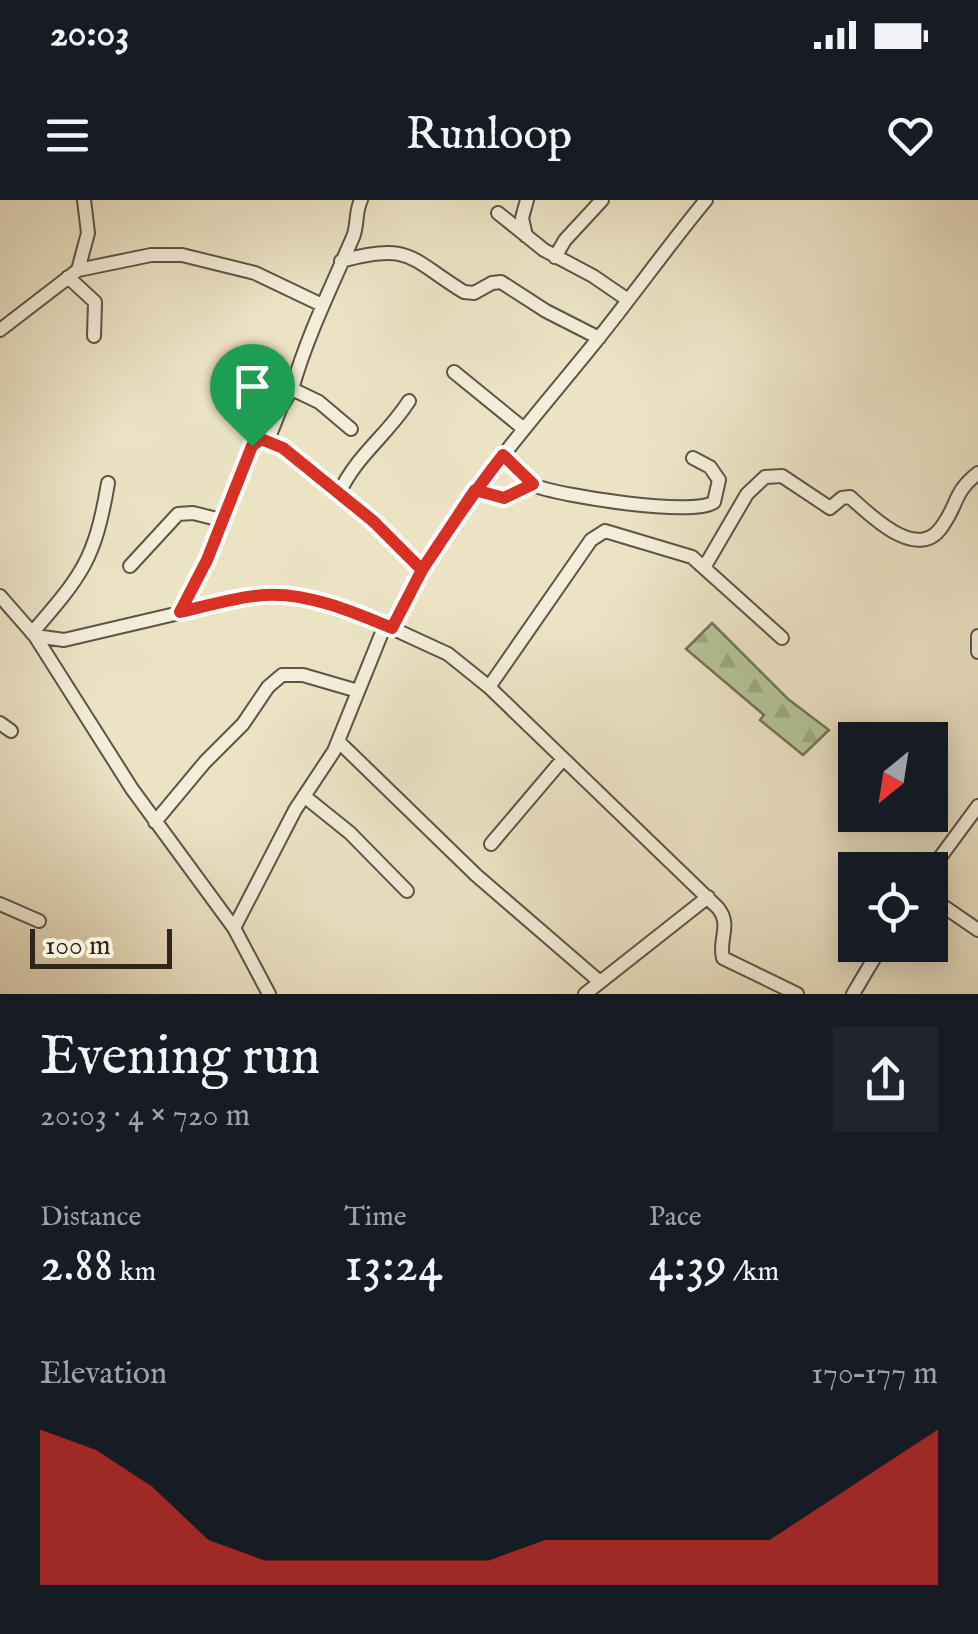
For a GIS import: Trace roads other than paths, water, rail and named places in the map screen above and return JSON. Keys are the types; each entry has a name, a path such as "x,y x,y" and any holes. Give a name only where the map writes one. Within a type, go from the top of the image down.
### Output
{"street":[{"path":"73,274 88,233 84,200"},
{"path":"268,440 354,234 361,200"},
{"path":"526,236 522,218 527,200"},
{"path":"555,256 602,200"},
{"path":"234,928 304,796 338,742 389,626 422,570 475,490 706,200"},
{"path":"498,214 555,256 628,300"},
{"path":"341,261 379,252 408,254 464,292 474,293 492,282 501,282 599,338"},
{"path":"0,330 73,274 151,255 182,255 255,273 322,305"},
{"path":"73,274 96,302 94,336"},
{"path":"454,372 524,429"},
{"path":"292,389 319,402 351,429"},
{"path":"338,494 358,459 391,427 409,401"},
{"path":"180,612 207,560 257,440 268,440 283,448 386,532 422,570"},
{"path":"503,455 533,484 549,490 633,503 704,508 714,502 719,480 710,468 693,458"},
{"path":"705,566 747,494 764,477 782,476 830,508 850,497 898,534 923,540 938,532 962,485 978,473"},
{"path":"33,634 86,566 98,536 108,483"},
{"path":"475,490 504,498 533,484"},
{"path":"130,566 178,514 221,520"},
{"path":"489,687 598,533 615,531 678,551 705,566 782,638"},
{"path":"33,634 64,640 252,596 280,595 325,604 389,626 448,654 489,687 708,897 726,919 722,958 797,994"},
{"path":"2,603 33,634 155,822 234,928 270,994"},
{"path":"978,636 978,652"},
{"path":"155,822 282,675 303,675 358,691"},
{"path":"338,742 476,875 600,982"},
{"path":"491,844 563,759"},
{"path":"304,796 350,832 407,891"},
{"path":"944,852 978,806"},
{"path":"585,994 708,897"},
{"path":"0,904 39,922"},
{"path":"948,909 978,930"},
{"path":"853,994 872,962"}]}
